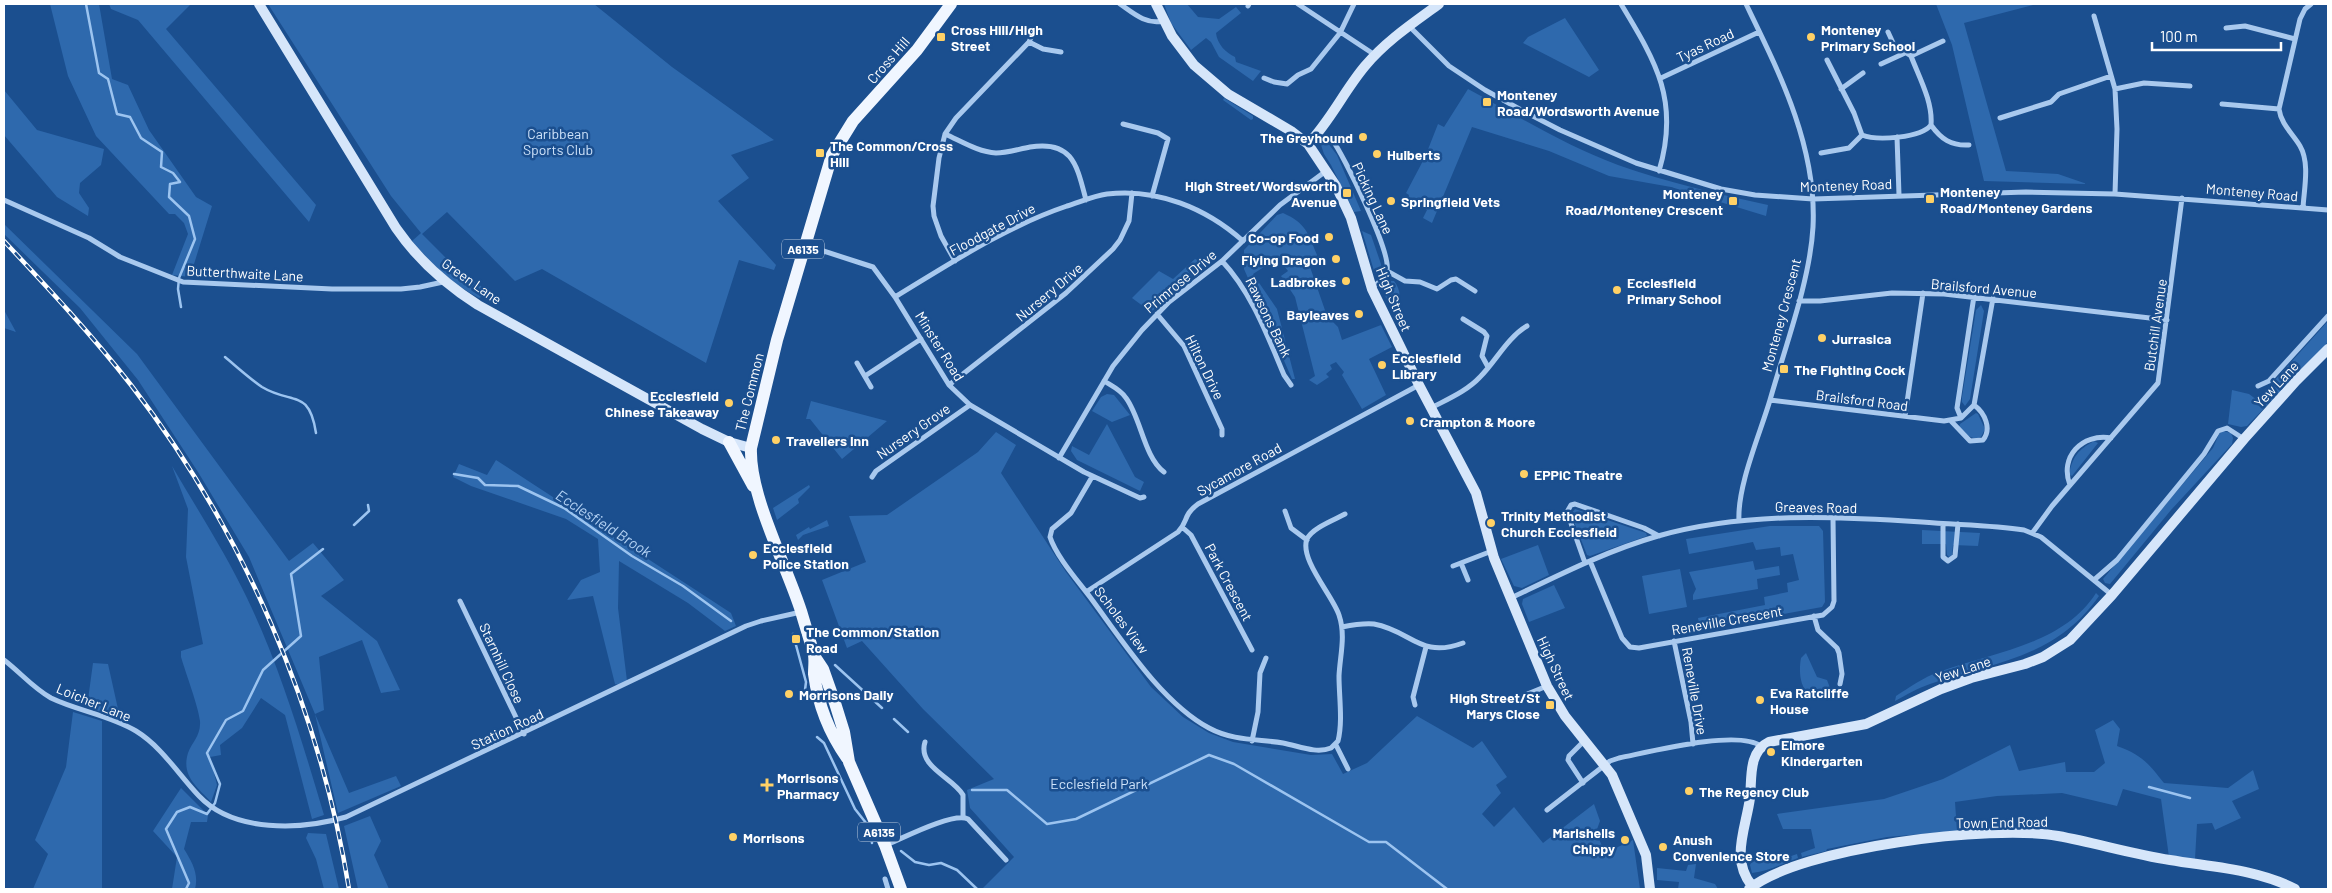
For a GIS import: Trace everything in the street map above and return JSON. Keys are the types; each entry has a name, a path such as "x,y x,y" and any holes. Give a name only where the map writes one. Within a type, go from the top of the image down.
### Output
{"main road":[{"name":"Cross Hill","path":"843,134 931,33 951,4"},
{"name":"The Common","path":"843,134 830,161 777,340 751,448 751,461 758,492 815,657 823,669 835,703 844,732 847,758 885,845 901,889"},
{"path":"729,442 744,472 758,492"}],"street":[{"name":"Green Lane","path":"259,4 396,228 414,251 443,282 486,310 729,442 751,448"},
{"path":"1120,4 1151,22 1163,21"},
{"name":"High Street","path":"1156,4 1163,21 1182,49 1208,78 1235,99 1291,131 1308,144 1327,170 1351,218 1372,289 1419,385 1476,493 1492,551 1547,686 1565,716 1612,774 1644,850 1650,889"},
{"path":"1298,4 1375,55"},
{"path":"1264,78 1282,84 1291,82 1298,74 1311,69 1340,33 1354,4"},
{"path":"1308,144 1328,122 1348,89 1375,55 1439,4"},
{"path":"1621,4 1660,78 1668,116 1668,132 1659,171"},
{"name":"Monteney Crescent","path":"1739,520 1739,506 1798,301 1811,246 1813,199 1810,176 1798,124 1778,71 1746,4"},
{"path":"2303,208 2305,160 2300,147 2280,119 2279,109 2300,20 2305,9 2311,4"},
{"path":"2094,16 2116,89 2116,194"},
{"name":"Monteney Road","path":"1409,26 1449,66 1485,90 1560,130 1659,171 1734,191 1787,198 1813,199 2026,192 2116,194 2328,210"},
{"path":"2226,28 2245,26 2295,39"},
{"name":"Tyas Road","path":"1660,78 1759,32"},
{"path":"1888,32 1894,45 1911,56 1925,90 1931,125 1946,141 1957,145 1969,145"},
{"path":"955,261 941,236 933,211 935,184 945,134 956,118 1029,42 1033,34"},
{"path":"1911,56 1943,41"},
{"path":"1029,42 1043,49 1061,52"},
{"path":"1881,64 1905,53"},
{"path":"1827,60 1862,135 1871,138 1897,137 1922,133 1931,125"},
{"path":"1841,89 1863,73"},
{"path":"2000,118 2052,102 2059,94 2111,76"},
{"path":"2116,89 2144,83 2190,86"},
{"path":"2222,104 2279,109"},
{"path":"1123,124 1158,133 1168,140 1152,196"},
{"path":"945,134 973,147 997,153 1044,146 1062,149 1072,158 1076,166 1086,200"},
{"path":"1821,153 1849,148 1862,135"},
{"path":"1897,137 1899,195"},
{"name":"Picking Lane","path":"1331,138 1343,159 1378,234 1385,252 1387,271"},
{"name":"Primrose Drive","path":"1059,458 1104,381 1125,350 1157,314 1186,288 1222,261 1280,205 1327,170"},
{"name":"Floodgate Drive","path":"895,297 1025,222 1105,194 1132,193 1175,201 1198,210 1219,222 1242,242"},
{"name":"Nursery Drive","path":"949,386 1066,293 1113,249 1120,240 1129,221 1132,193"},
{"name":"Butchill Avenue","path":"2033,532 2070,485 2158,383 2182,198"},
{"name":"Butterthwaite Lane","path":"4,200 89,238 120,257 183,282 401,289 443,282"},
{"name":"Minster Road","path":"804,245 873,267 895,297 949,386 970,405 1092,477 1140,498 1144,497"},
{"name":"Rawsons Bank","path":"1222,261 1248,295 1284,375 1292,385"},
{"path":"1372,289 1382,280 1387,271 1405,281 1420,282 1438,289 1451,280 1456,279 1475,291"},
{"name":"Brailsford Avenue","path":"1798,301 1820,301 1892,293 1923,293 1974,296 2167,320"},
{"path":"1905,416 1923,293"},
{"path":"1974,296 1957,408 1962,418 1974,405 1992,298"},
{"name":"Hilton Drive","path":"1157,314 1184,346 1222,429 1222,435"},
{"name":"Yew Lane","path":"2258,386 2269,381 2328,316"},
{"path":"1463,319 1484,332 1487,336 1488,339 1482,356 1488,367"},
{"path":"1431,408 1468,387 1527,326"},
{"path":"865,376 921,339"},
{"name":"Yew Lane","path":"1603,762 1693,744 1742,740 1751,741 1761,746 1769,742 1866,724 1941,689 1970,678 2025,664 2043,657 2082,630 2244,439 2296,381 2328,349"},
{"path":"857,363 871,387"},
{"path":"1104,381 1118,390 1128,401 1155,464 1164,472"},
{"name":"Sycamore Road","path":"1086,592 1182,527 1186,513 1198,504 1419,385"},
{"name":"Brailsford Road","path":"1770,400 1951,421 1962,418"},
{"name":"Nursery Grove","path":"872,477 890,461 970,405"},
{"path":"1951,421 1970,441 1982,440 1987,434 1988,426 1978,408 1974,405"},
{"path":"2094,580 2117,560 2204,454 2218,431 2227,428 2244,439"},
{"path":"2070,485 2066,474 2072,454 2077,447 2092,439 2111,438"},
{"name":"Scholes View","path":"1092,477 1071,513 1057,524 1050,533 1052,542 1086,592 1151,676 1178,705 1196,720 1217,732 1252,741 1282,743 1315,750 1327,750 1336,745"},
{"name":"Reneville Crescent","path":"1659,536 1644,528 1612,519 1578,504 1571,505 1567,512 1587,562 1626,644 1634,648 1828,612 1834,601 1833,518"},
{"path":"1284,511 1291,528 1307,540"},
{"path":"1345,514 1310,534 1306,546 1312,565 1336,607 1342,627 1339,735 1336,745 1348,769"},
{"name":"Greaves Road","path":"1510,598 1587,562 1659,536 1739,520 1794,517 1958,524 2014,528 2033,532 2112,595"},
{"path":"1943,524 1943,557 1948,561 1955,556 1958,524"},
{"name":"Park Crescent","path":"1182,527 1191,535 1252,650"},
{"path":"1453,566 1492,551"},
{"path":"1461,563 1468,580"},
{"name":"Starnhill Close","path":"460,601 524,734"},
{"name":"Station Road","path":"216,810 244,820 276,826 298,827 346,817 524,734 746,626 761,620 801,612"},
{"path":"1814,616 1818,630 1837,648 1839,653 1842,674 1840,684"},
{"path":"1342,627 1374,624 1387,628 1426,647 1444,648 1464,642"},
{"name":"Reneville Drive","path":"1674,642 1693,744"},
{"path":"1415,705 1412,697 1426,647"},
{"path":"1252,741 1258,712 1260,673 1266,658"},
{"name":"Loicher Lane","path":"4,660 50,697 121,722 146,737 208,804 216,810"},
{"path":"1499,698 1513,700 1547,686"},
{"path":"1583,783 1568,760 1569,756 1585,740"},
{"path":"925,742 925,754 932,765 964,795 964,817"},
{"path":"1751,888 1744,869 1740,843 1750,798 1754,762 1761,746"},
{"path":"1547,810 1583,783 1603,762"},
{"path":"885,845 945,821 964,817 1006,860"},
{"name":"Town End Road","path":"1751,888 1765,877 1793,866 1853,850 1933,838 2016,833 2058,836 2136,854 2260,876 2292,888"},
{"path":"885,879 888,889"}],"green space":[{"path":"50,4 99,4 112,79 128,85 149,130 196,197 212,206 190,277 172,275 188,234 184,223 175,214 169,214 96,136 68,76"},
{"path":"109,4 191,4 166,29 316,205 309,222 138,20 111,9"},
{"name":"Caribbean Sports Club","path":"268,4 594,4 672,67 774,140 731,155 749,178 718,201 776,265 774,270 739,260 706,363 542,269 515,281 447,212 422,234 454,266 490,293 479,298 443,273 412,241 421,233 391,196"},
{"path":"1164,4 1187,4 1198,17 1219,19 1236,7 1241,13 1216,33 1218,41 1225,51 1235,57 1236,62 1261,71 1253,81 1219,57 1211,42 1206,38 1191,50 1171,23"},
{"path":"1936,4 2037,4 1964,23 2006,171 2058,174 2087,184 1984,181 1952,45"},
{"path":"1565,18 1599,70 1589,77 1523,43 1528,37"},
{"path":"1468,89 1579,149 1636,171 1711,192 1768,205 1766,216 1671,187 1609,176 1549,151 1472,127 1432,223 1423,218 1427,210 1408,198 1409,195 1406,193 1425,157 1438,124 1444,127"},
{"path":"4,90 37,130 104,149 101,165 80,183 79,193 89,208 88,216 57,197 4,135"},
{"path":"1224,98 1253,116 1253,119 1251,120 1223,100"},
{"path":"1324,138 1337,155 1361,211 1354,212 1324,154 1321,145"},
{"path":"1283,213 1301,225 1311,241 1317,255 1310,267 1327,316 1338,327 1342,340 1381,325 1392,347 1369,359 1386,395 1362,409 1342,375 1344,372 1336,362 1330,365 1332,369 1326,374 1329,377 1317,385 1309,380 1315,376 1295,297 1281,276 1288,271 1278,258 1253,274 1277,309 1295,379 1292,379 1244,269 1244,250 1277,215"},
{"path":"4,224 137,354 289,561 313,543 344,580 321,596 377,641 400,690 381,693 362,640 319,657 324,710 315,714 249,557 198,472 138,380 80,308 4,234"},
{"path":"1362,231 1371,235 1381,264 1381,275 1375,274"},
{"path":"1195,259 1208,264 1151,312 1132,298 1159,271 1173,279"},
{"path":"1390,281 1394,281 1397,285 1400,296 1398,304 1393,311 1384,294 1384,289"},
{"path":"1981,305 1984,311 1970,399 1965,406 1962,402 1962,397 1976,310"},
{"path":"4,310 16,332 4,328"},
{"path":"2328,321 2328,342 2247,426 2241,427 2228,424 2232,390 2249,394 2257,400"},
{"path":"1107,394 1114,395 1130,415 1112,422 1092,411 1101,397"},
{"path":"811,401 887,421 842,459 810,419 806,419"},
{"path":"1976,413 1985,429 1981,437 1978,438 1969,436 1959,428 1960,424"},
{"path":"1107,424 1135,477 1144,482 1140,491 1077,460 1071,451 1072,446 1089,455"},
{"path":"2223,431 2231,433 2233,438 2232,444 2171,510 2110,584 2105,583 2103,579 2213,448 2219,434"},
{"name":"Ecclesfield Park","path":"996,432 1016,445 1001,473 1066,572 1151,687 1183,717 1209,733 1233,742 1311,755 1332,754 1343,774 1367,763 1417,716 1473,748 1482,741 1507,777 1496,785 1501,793 1482,814 1494,827 1514,807 1543,843 1594,804 1600,821 1596,832 1605,853 1633,840 1640,889 982,889 1014,857 970,808 967,790 994,779 923,709 862,641 847,648 822,580 866,562 849,516 887,515 978,452"},
{"path":"2094,441 2098,443 2072,476 2069,474 2077,454"},
{"path":"496,460 731,613 736,626 725,631 688,603 619,561 618,608 627,681 619,685 615,684 593,596 567,600 581,580 600,572 598,539 566,519 471,486 453,477 459,464 487,475"},
{"path":"172,466 230,564 259,624 290,705 324,815 312,819 285,715 261,698 242,728 220,745 221,755 210,757 217,785 211,802 196,786 189,775 186,761 188,753 198,735 200,721 181,657 181,651 203,644 186,557 188,509"},
{"path":"809,485 810,487 798,499 799,503 777,520 773,508"},
{"path":"1575,509 1646,533 1647,536 1590,556 1587,555 1571,514"},
{"path":"827,520 829,526 803,535 798,540 796,535 809,527 810,529"},
{"path":"1770,526 1819,526 1823,531 1825,602 1822,607 1700,629 1698,618 1765,605 1764,597 1788,592 1787,583 1799,580 1793,554 1781,556 1780,547 1756,550 1753,542 1689,554 1686,539"},
{"path":"1922,530 1980,533 1978,546 1953,545 1952,555 1949,557 1946,544 1922,544"},
{"path":"1538,545 1549,575 1522,588 1514,586 1501,559"},
{"path":"1753,561 1755,570 1779,566 1780,575 1757,579 1758,589 1693,600 1696,589 1689,572"},
{"path":"1680,569 1687,607 1649,614 1642,576"},
{"path":"1554,585 1565,608 1529,622 1522,604 1523,599"},
{"path":"2096,593 2099,596 2082,617 2063,633 2044,645 2000,663 1926,686 1895,701 1896,696 1933,674 2004,652 2046,636 2082,611"},
{"path":"1806,653 1817,677 1827,680 1832,693 1809,694 1803,687 1800,667 1801,658"},
{"path":"93,663 108,664 120,718 87,707"},
{"path":"73,712 102,721 102,889 33,889 48,854 35,840 66,767"},
{"path":"315,714 349,793 396,776 401,786 338,813"},
{"path":"2113,720 2120,729 2117,746 2144,760 2164,783 2228,788 2253,770 2259,789 2232,801 2241,818 2215,830 2212,823 2197,824 2195,859 2169,857 2161,799 2123,789 2117,806 2062,793 1997,796 1955,802 1957,831 1887,837 1827,849 1826,851 1802,857 1801,853 1815,848 1811,829 1783,829 1777,814 1884,799 1943,779 2010,745 2019,771 2065,762 2066,772 2094,772 2105,763 2095,730"},
{"path":"181,788 208,815 207,822 191,822 184,849 195,873 195,889 172,889 177,857 153,831"},
{"path":"370,816 381,841 374,855 389,889 358,889 344,826"},
{"path":"308,833 326,834 339,889 324,889 316,859 306,838"},
{"path":"1770,854 1771,863 1797,854 1798,858 1770,869 1752,873 1750,865 1753,858"},
{"path":"1696,864 1694,878 1715,884 1718,889 1678,889 1679,882 1657,880 1657,868 1686,871 1688,865"}],"waterway":[{"path":"86,4 99,73 108,79 117,114 130,117 141,138 162,152 161,167 173,173 180,182 170,184 169,197 189,216 195,239 179,278 178,289 181,307"},
{"path":"225,357 262,387 304,403 309,409 316,433"},
{"name":"Ecclesfield Brook","path":"454,474 478,478 485,485 518,486 564,508 632,556 683,586 731,621"},
{"path":"354,525 369,511 368,505"},
{"path":"186,889 189,883 166,829 177,812 190,807 207,814 215,803 220,784 207,753 226,720 243,711 263,670 301,636 291,574 323,549"},
{"name":"Ecclesfield Brook","path":"793,634 806,682 804,698"},
{"path":"835,665 882,708"},
{"path":"894,719 908,732"},
{"name":"Ecclesfield Brook","path":"817,737 824,743 855,809 870,828 872,843"},
{"path":"972,790 1007,790 1047,824 1076,819 1209,755 1234,764 1369,842 1386,842 1447,889"},
{"path":"2149,787 2190,798"},
{"name":"Ecclesfield Brook","path":"901,851 915,862 929,865 941,863 957,870 977,889"}],"railway":[{"path":"4,241 85,330 131,385 171,441 208,500 242,561 271,624 297,689 318,755 336,822 349,889"}],"place":[{"name":"Cross Hill/High Street","path":"941,37"},
{"name":"Monteney Primary School","path":"1811,37"},
{"name":"Monteney Road/Wordsworth Avenue","path":"1487,102"},
{"name":"The Greyhound","path":"1363,137"},
{"name":"The Common/Cross Hill","path":"820,153"},
{"name":"Hulberts","path":"1377,154"},
{"name":"High Street/Wordsworth Avenue","path":"1347,193"},
{"name":"Monteney Road/Monteney Gardens","path":"1930,199"},
{"name":"Springfield Vets","path":"1391,201"},
{"name":"Monteney Road/Monteney Crescent","path":"1733,201"},
{"name":"Co-op Food","path":"1329,237"},
{"name":"Flying Dragon","path":"1336,259"},
{"name":"Ladbrokes","path":"1346,281"},
{"name":"Ecclesfield Primary School","path":"1617,290"},
{"name":"Bayleaves","path":"1359,314"},
{"name":"Jurrasica","path":"1822,338"},
{"name":"Ecclesfield Library","path":"1382,365"},
{"name":"The Fighting Cock","path":"1784,369"},
{"name":"Ecclesfield Chinese Takeaway","path":"729,403"},
{"name":"Crampton & Moore","path":"1410,421"},
{"name":"Travellers Inn","path":"776,440"},
{"name":"EPPiC Theatre","path":"1524,474"},
{"name":"Trinity Methodist Church Ecclesfield","path":"1491,523"},
{"name":"Ecclesfield Police Station","path":"753,555"},
{"name":"The Common/Station Road","path":"796,639"},
{"name":"Morrisons Daily","path":"789,694"},
{"name":"Eva Ratcliffe House","path":"1760,700"},
{"name":"High Street/St Marys Close","path":"1550,705"},
{"name":"Elmore Kindergarten","path":"1771,752"},
{"name":"Morrisons Pharmacy","path":"767,785"},
{"name":"The Regency Club","path":"1689,791"},
{"name":"Morrisons","path":"733,837"},
{"name":"Marishells Chippy","path":"1625,840"},
{"name":"Anush Convenience Store","path":"1663,847"}]}
